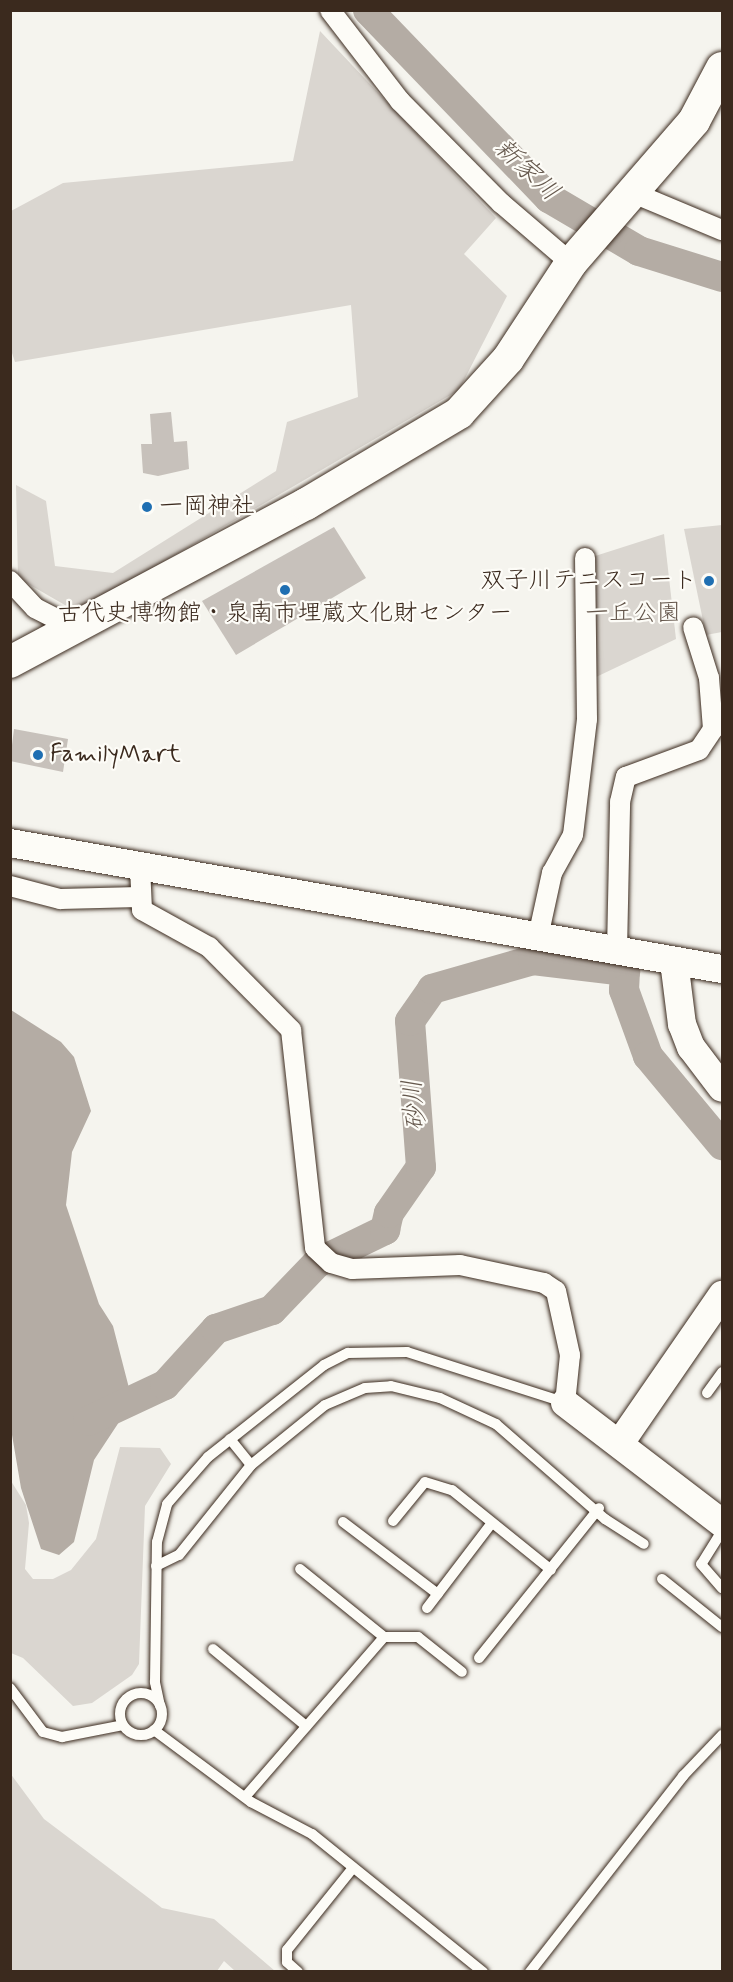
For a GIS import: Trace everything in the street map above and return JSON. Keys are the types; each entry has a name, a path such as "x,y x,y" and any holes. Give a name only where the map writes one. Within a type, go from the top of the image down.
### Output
{"main road":[{"path":"10,662 76,629 459,413 508,359 576,257 694,121 723,68"}],"street":[{"path":"330,10 400,101 501,203 576,257"},
{"path":"629,195 723,230"},
{"path":"538,937 552,873 574,823 587,719 585,558"},
{"path":"10,581 35,609 76,629"},
{"path":"617,951 620,802 626,777 699,750 713,729 716,675 693,627"},
{"path":"10,843 723,969"},
{"path":"140,867 139,897 142,910 209,947 291,1030 326,1258 386,1271 460,1265 544,1283 556,1291 570,1355 564,1403 620,1443 723,1523"},
{"path":"10,886 60,899 139,897"},
{"path":"675,961 685,1032 723,1088"},
{"path":"620,1443 723,1295"}],"lane":[{"path":"154,1730 160,1706 155,1682 156,1566 167,1504 178,1486 230,1439 324,1365 348,1353 429,1356 564,1403"},
{"path":"707,1392 723,1371"},
{"path":"156,1566 179,1555 251,1465 325,1405 365,1388 391,1386 440,1398 496,1424 599,1508 605,1519 644,1544"},
{"path":"230,1439 251,1465"},
{"path":"393,1521 425,1482 452,1490 550,1570"},
{"path":"479,1658 599,1508"},
{"path":"343,1522 438,1594"},
{"path":"427,1608 491,1524"},
{"path":"723,1531 701,1564 723,1588"},
{"path":"300,1569 384,1637 418,1637 462,1672"},
{"path":"662,1579 723,1627"},
{"path":"245,1797 384,1637"},
{"path":"213,1649 306,1726"},
{"path":"123,1725 121,1706 155,1682"},
{"path":"10,1688 44,1732 62,1737 123,1725 137,1734 154,1730 245,1797 312,1834 483,1971"},
{"path":"139,1693 160,1706"},
{"path":"530,1971 683,1776 723,1735"},
{"path":"298,1971 287,1962 287,1950 353,1868"}],"green space":[{"path":"320,31 496,218 464,254 507,296 459,390 77,612 18,578 16,485 46,501 55,566 113,573 276,471 287,422 358,397 351,305 15,362 11,350 11,211 63,183 293,161"},
{"name":"双子川テニスコート","path":"722,525 722,632 706,635 684,529"},
{"name":"一丘公園","path":"664,534 676,639 594,678 592,557"},
{"path":"120,1447 160,1448 171,1464 145,1506 139,1664 132,1675 92,1703 73,1706 23,1658 11,1653 11,1481 26,1505 29,1523 25,1569 33,1579 53,1579 71,1570 96,1539"},
{"path":"10,1773 44,1819 162,1908 214,1919 275,1971 235,1971 224,1961 217,1971 11,1971"}],"shaded area":[{"path":"11,1010 61,1042 74,1057 91,1111 72,1152 66,1205 99,1304 113,1326 129,1388 123,1416 94,1460 74,1542 59,1555 41,1549 21,1488 11,1429"}],"building":[{"path":"171,412 174,442 187,441 189,469 158,476 143,473 141,444 152,444 150,414"},
{"name":"古代史博物館・泉南市埋蔵文化財センター","path":"334,527 366,578 236,655 202,601"},
{"name":"FamilyMart","path":"14,729 68,739 63,772 10,761"}],"waterway":[{"name":"新家川","path":"368,10 549,198 639,251 722,277"},
{"name":"砂川","path":"88,1421 165,1385 216,1329 272,1310 317,1263 385,1230 389,1213 421,1167 410,1021 432,989 533,960 625,971 624,990 648,1056 722,1145"}],"place":[{"name":"一岡神社","path":"147,507"},
{"name":"双子川テニスコート","path":"709,581"},
{"name":"古代史博物館・泉南市埋蔵文化財センター","path":"285,590"},
{"name":"FamilyMart","path":"38,755"}]}
